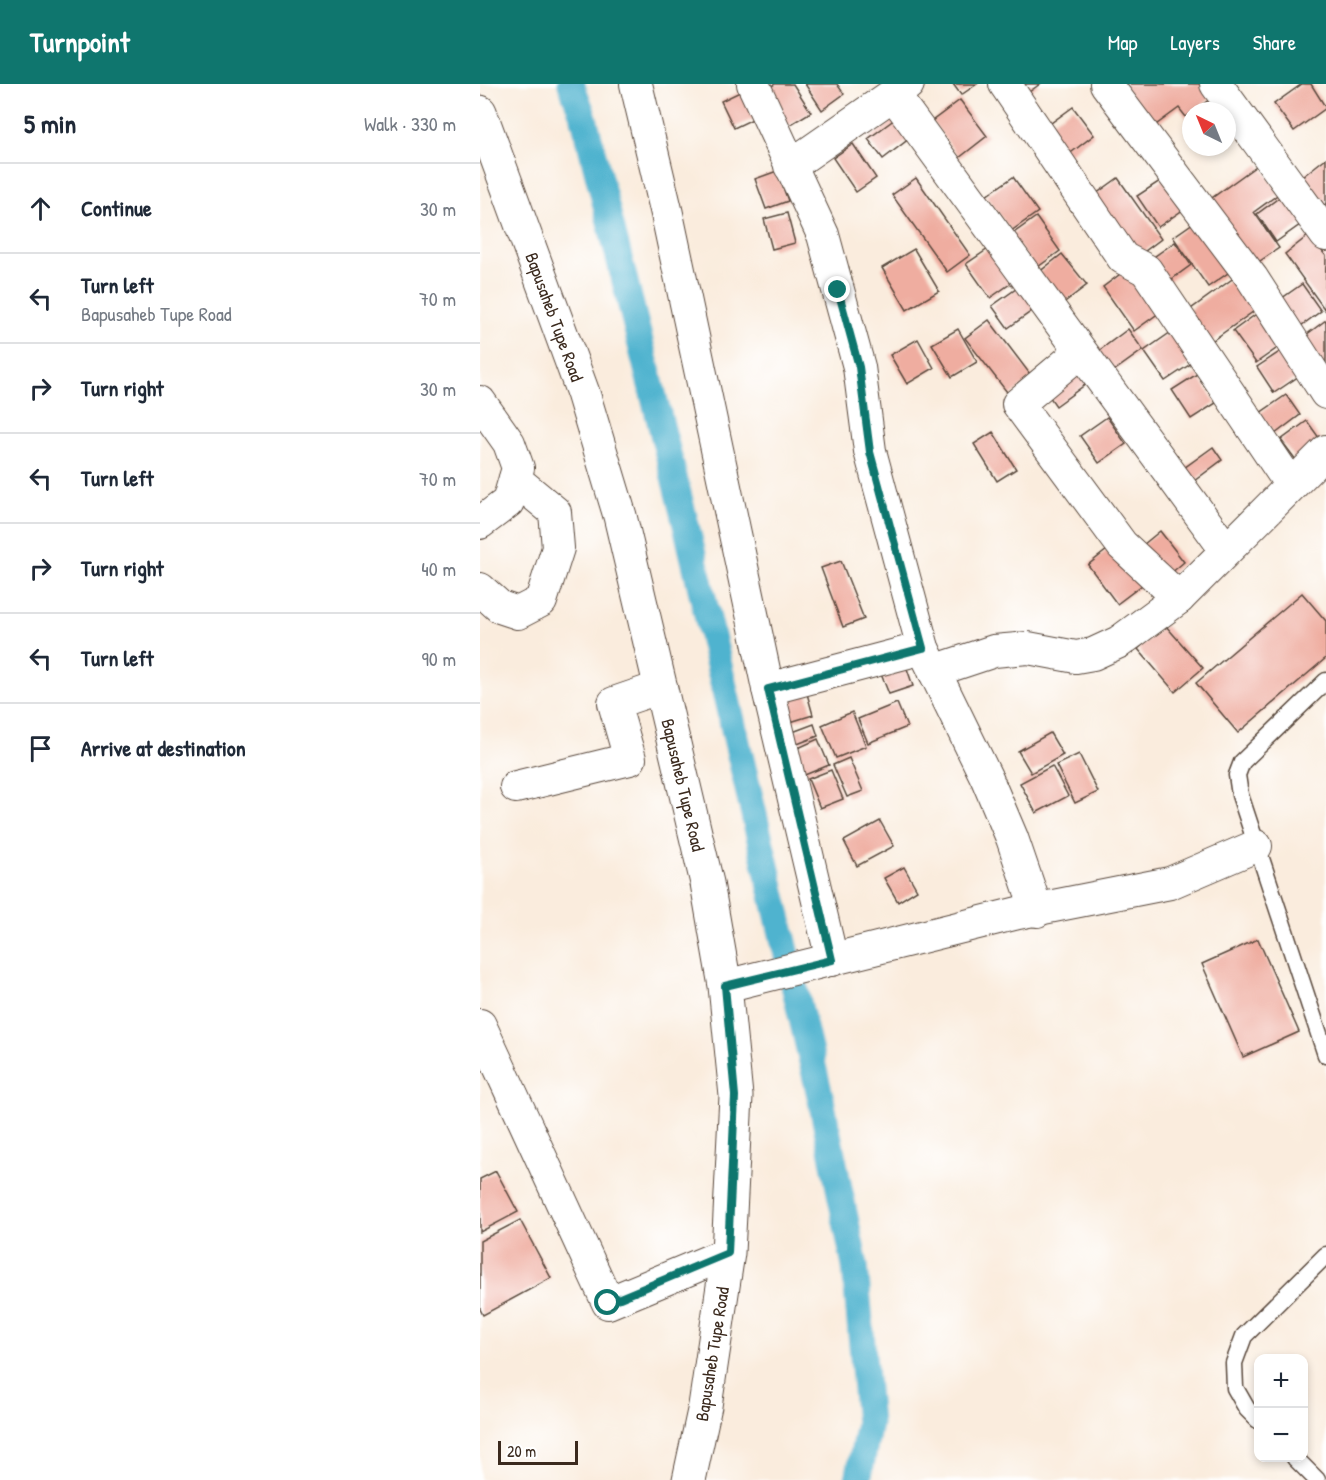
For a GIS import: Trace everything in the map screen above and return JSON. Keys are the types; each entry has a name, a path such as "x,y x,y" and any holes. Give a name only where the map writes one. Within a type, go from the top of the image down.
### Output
{"street":[{"path":"636,84 664,202 768,689 822,963"},
{"path":"753,84 823,234 859,367 870,452 929,660 987,779 1012,838 1037,911"},
{"path":"1005,84 1123,258 1146,270 1291,485"},
{"path":"1106,84 1252,278 1326,393"},
{"path":"1216,84 1326,235"},
{"path":"790,165 900,89 1080,352 1226,550"},
{"name":"Bapusaheb Tupe Road","path":"480,112 583,393 620,516 732,984 735,1096 728,1253 705,1406 689,1480"},
{"path":"1080,352 1018,404 1122,544 1179,598"},
{"path":"480,402 509,443 518,468 508,502 480,523"},
{"path":"768,689 929,660 994,651 1028,648 1076,657 1093,654 1119,642 1179,598 1326,452"},
{"path":"480,589 500,607 518,613 541,601 558,548 555,512 515,479"},
{"path":"516,787 630,759 614,703 660,687"},
{"path":"732,984 1018,913 1170,883 1256,846"},
{"path":"480,1025 608,1303 728,1253"}],"lane":[{"path":"1326,681 1242,762 1237,775 1256,846 1326,1055"},
{"path":"1254,1416 1235,1388 1234,1363 1244,1336 1326,1255"},
{"path":"1299,1462 1317,1480"}],"building":[{"path":"775,84 793,84 811,112 788,126 766,89"},
{"path":"805,84 837,84 844,94 822,110"},
{"path":"953,84 977,84 961,95"},
{"path":"1023,84 1040,84 1029,92"},
{"path":"1122,84 1205,84 1214,96 1206,102 1182,102 1182,112 1179,108 1153,127"},
{"path":"1302,84 1311,84 1326,108 1294,131 1274,104"},
{"path":"744,90 757,117 734,128 721,101"},
{"path":"960,100 987,136 959,158 932,121"},
{"path":"1073,107 1094,135 1068,155 1047,126"},
{"path":"895,119 910,138 883,159 868,139"},
{"path":"853,144 876,178 856,192 833,158"},
{"path":"1326,158 1326,204 1324,205 1302,177"},
{"path":"1259,164 1280,193 1254,212 1279,248 1251,267 1205,203"},
{"path":"777,171 788,201 766,209 755,179"},
{"path":"1013,177 1038,212 1011,231 986,196"},
{"path":"1166,177 1187,207 1158,227 1137,196"},
{"path":"916,178 970,255 947,272 892,195"},
{"path":"1118,178 1161,239 1133,260 1089,199"},
{"path":"1284,194 1304,222 1276,242 1257,214"},
{"path":"787,213 795,243 772,249 764,219"},
{"path":"1203,216 1238,266 1208,287 1173,237"},
{"path":"1036,217 1060,251 1035,269 1011,235"},
{"path":"1309,235 1326,256 1325,310 1285,254"},
{"path":"1175,242 1191,265 1165,284 1148,261"},
{"path":"994,245 1017,279 990,298 966,264"},
{"path":"914,249 939,291 907,310 882,268"},
{"path":"1062,254 1087,285 1062,304 1038,273"},
{"path":"1131,266 1163,310 1134,331 1103,287"},
{"path":"1242,272 1264,304 1206,345 1184,314"},
{"path":"1023,284 1039,306 1008,328 992,306"},
{"path":"1302,284 1321,311 1298,328 1278,301"},
{"path":"1259,312 1283,344 1256,363 1233,331"},
{"path":"989,320 1033,378 1010,396 965,338"},
{"path":"1326,320 1326,366 1298,341"},
{"path":"958,329 977,362 952,377 932,344"},
{"path":"1128,329 1143,350 1111,373 1096,353"},
{"path":"1174,330 1195,361 1165,381 1144,351"},
{"path":"918,339 934,368 907,384 890,355"},
{"path":"1284,349 1302,374 1274,393 1257,367"},
{"path":"1072,365 1086,384 1056,406 1042,386"},
{"path":"1197,374 1216,403 1191,419 1172,390"},
{"path":"1286,395 1300,415 1275,434 1260,413"},
{"path":"1107,417 1126,444 1099,463 1080,436"},
{"path":"1307,421 1322,442 1296,460 1281,440"},
{"path":"993,432 1016,469 997,481 974,444"},
{"path":"1213,447 1222,460 1194,481 1184,468"},
{"path":"1160,531 1184,562 1163,580 1138,549"},
{"path":"1112,546 1142,585 1117,604 1088,565"},
{"path":"841,561 864,619 843,627 821,568"},
{"path":"1302,593 1326,621 1326,658 1238,733 1196,683"},
{"path":"1165,625 1203,668 1175,692 1138,649"},
{"path":"904,660 913,686 889,694 879,669"},
{"path":"806,690 813,715 787,723 780,697"},
{"path":"897,703 907,727 868,743 858,719"},
{"path":"852,712 866,746 836,758 822,725"},
{"path":"814,724 818,736 787,748 782,736"},
{"path":"1050,733 1063,755 1031,773 1018,751"},
{"path":"818,739 829,765 795,779 785,754"},
{"path":"1079,754 1098,792 1075,803 1056,765"},
{"path":"849,758 863,791 847,797 833,765"},
{"path":"1052,766 1068,796 1036,813 1020,783"},
{"path":"831,770 843,799 820,808 808,779"},
{"path":"880,821 894,846 857,866 844,841"},
{"path":"904,867 917,890 898,902 884,878"},
{"path":"1258,939 1299,1032 1243,1057 1202,964"},
{"path":"496,1171 518,1212 480,1232 480,1179"},
{"path":"520,1220 551,1278 483,1315 480,1309 480,1241"}],"waterway":[{"path":"571,84 584,118 686,525 821,1100 855,1266 869,1423 858,1480"}],"route":[{"path":"608,1303 728,1253 735,1096 725,986 832,960 768,689 923,648 870,452 859,367 838,290"}]}
